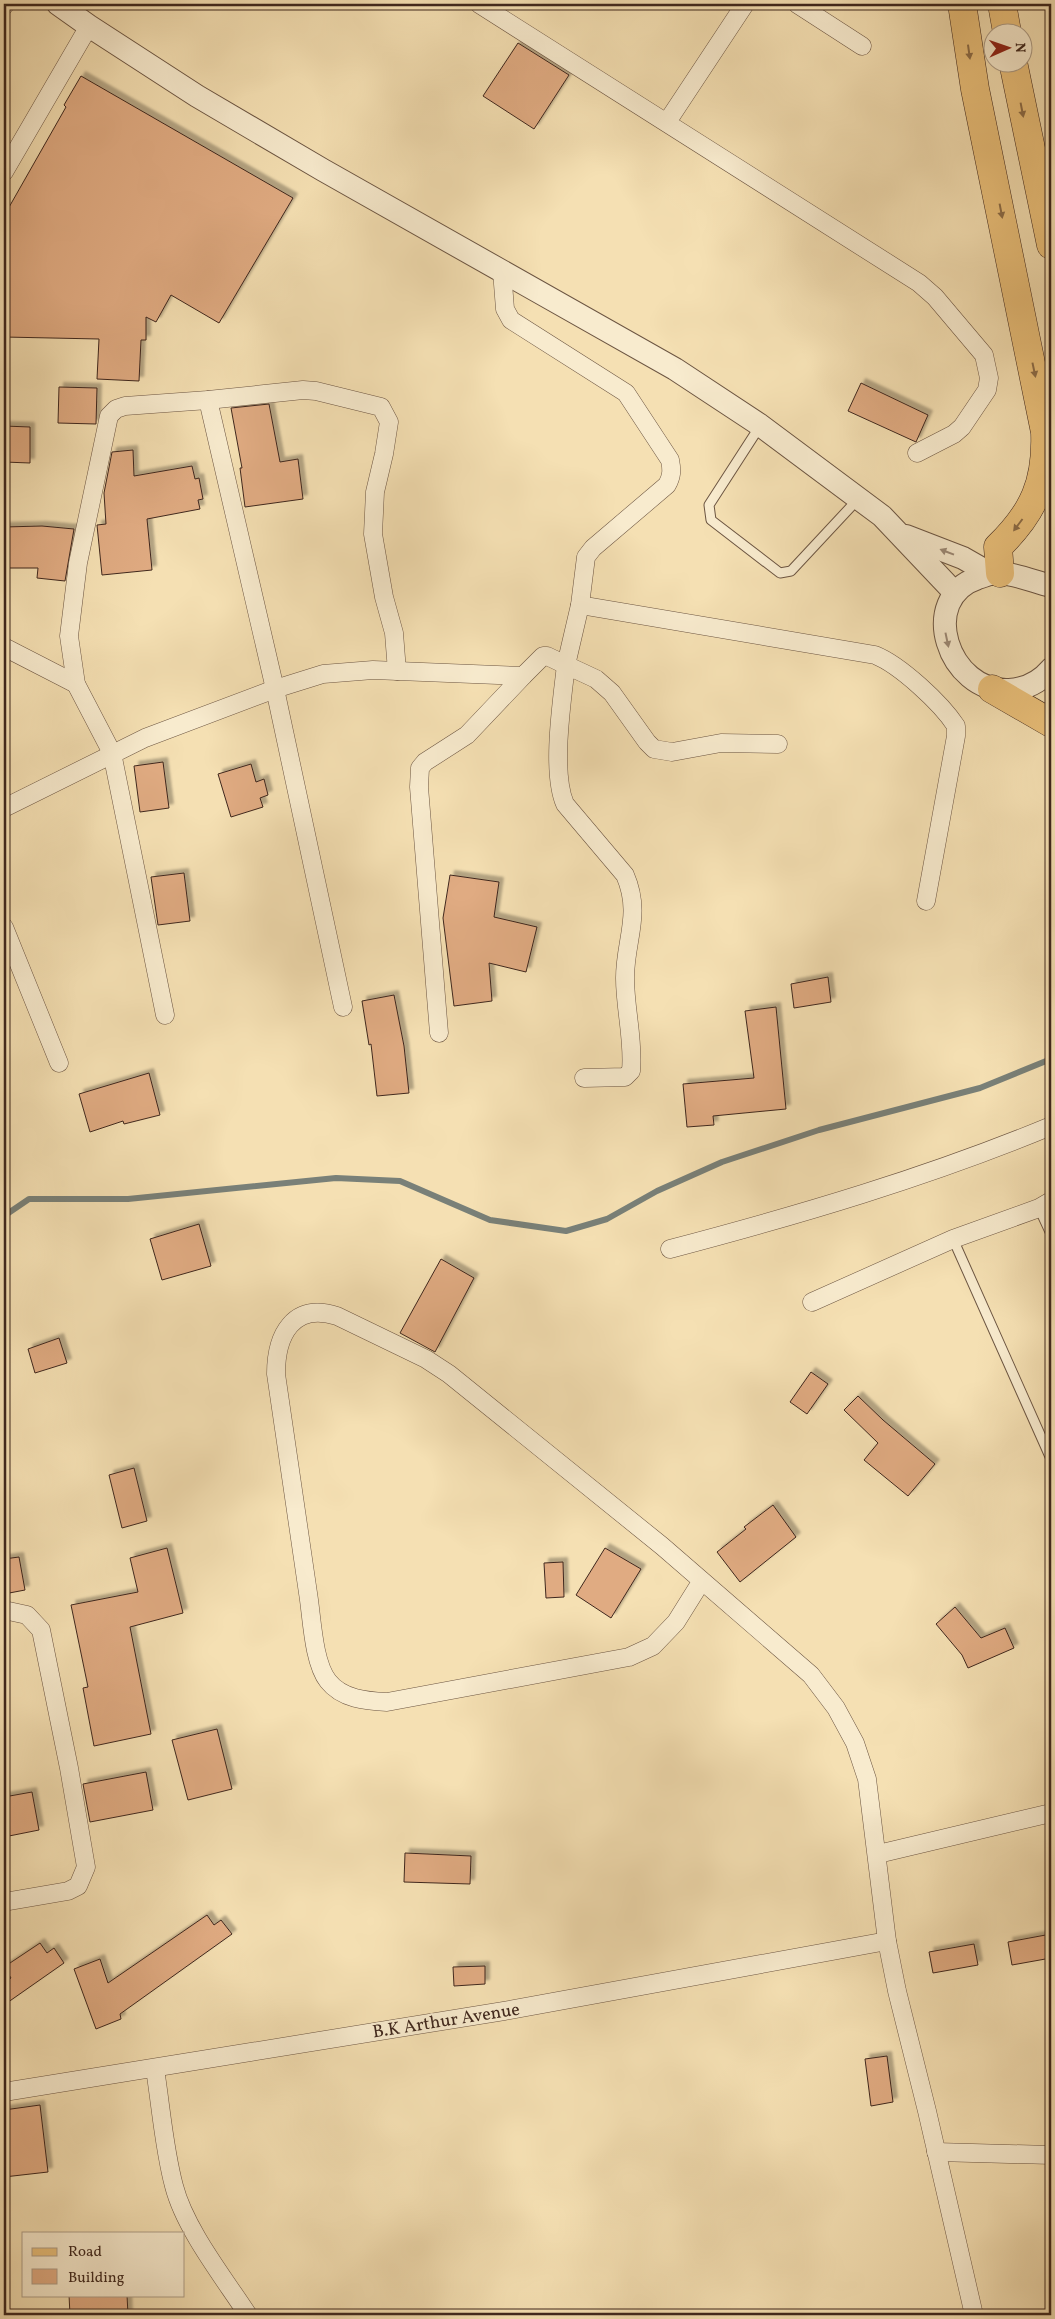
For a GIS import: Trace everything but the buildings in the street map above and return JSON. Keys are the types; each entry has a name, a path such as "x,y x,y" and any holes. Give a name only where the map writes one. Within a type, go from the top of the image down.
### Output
{"main road":[{"path":"962,4 975,89 1045,432 1046,454 1042,481 1029,510 1010,536 998,547 995,573"},
{"path":"1002,4 1006,22"},
{"path":"1015,72 1051,245"},
{"path":"992,688 1051,723"}],"street":[{"path":"58,4 197,96 675,369 760,426 882,516 955,593"},
{"path":"479,4 919,283 934,297 984,355 989,378 988,390 962,427 954,434 917,452"},
{"path":"667,122 745,4"},
{"path":"797,4 862,46"},
{"path":"4,172 89,26"},
{"path":"502,271 504,309 511,320 626,392 670,460 671,477 667,485 593,548 586,557 580,605 566,664 561,717 558,783 560,794 565,804 625,875 632,889 634,908 625,976 631,1071 625,1077 584,1078"},
{"path":"165,1015 112,753 76,684 70,646 69,631 78,563 109,416 116,409 125,406 303,390 316,391 381,407 389,422 375,492 373,534 378,567 394,633 397,671"},
{"path":"208,400 275,689 343,1007"},
{"path":"900,533 995,573 1051,586"},
{"path":"995,573 967,581 955,593 945,621 946,636 956,664 966,675 978,683 1005,690 1027,687 1041,679 1051,669"},
{"path":"580,605 874,655 902,670 956,726 956,736 926,901"},
{"path":"4,647 76,684"},
{"path":"439,1033 419,788 420,768 425,762 467,735 542,656 566,664 596,678 612,693 654,749 672,752 721,743 778,744"},
{"path":"4,808 145,738 275,689 323,674 373,670 523,676"},
{"path":"4,927 59,1063"},
{"path":"670,1249 749,1228 935,1170 985,1153 1051,1126"},
{"path":"812,1302 953,1239 1045,1205"},
{"path":"701,1582 676,1622 653,1646 630,1657 387,1702 364,1701 343,1694 328,1681 318,1658 276,1374 278,1351 286,1328 295,1319 309,1314 324,1312 337,1316 426,1359 449,1374 609,1502 811,1675 836,1708 855,1742 867,1779 878,1854 887,1941 974,2315"},
{"path":"4,1610 27,1615 41,1630 69,1768 86,1867 83,1878 78,1886 68,1891 4,1902"},
{"path":"878,1854 1051,1814"},
{"name":"B.K Arthur Avenue","path":"4,2092 504,2011 887,1941"},
{"path":"155,2069 174,2186 182,2210 194,2232 248,2315"},
{"path":"936,2152 1051,2155"}],"lane":[{"path":"760,426 709,506 711,520 780,573 791,571 859,498"},
{"path":"1045,1205 1051,1234"},
{"path":"953,1239 1051,1459"}],"waterway":[{"path":"4,1216 29,1199 128,1199 336,1178 400,1181 490,1220 566,1231 607,1219 657,1191 722,1162 819,1130 980,1088 1051,1059"}]}
